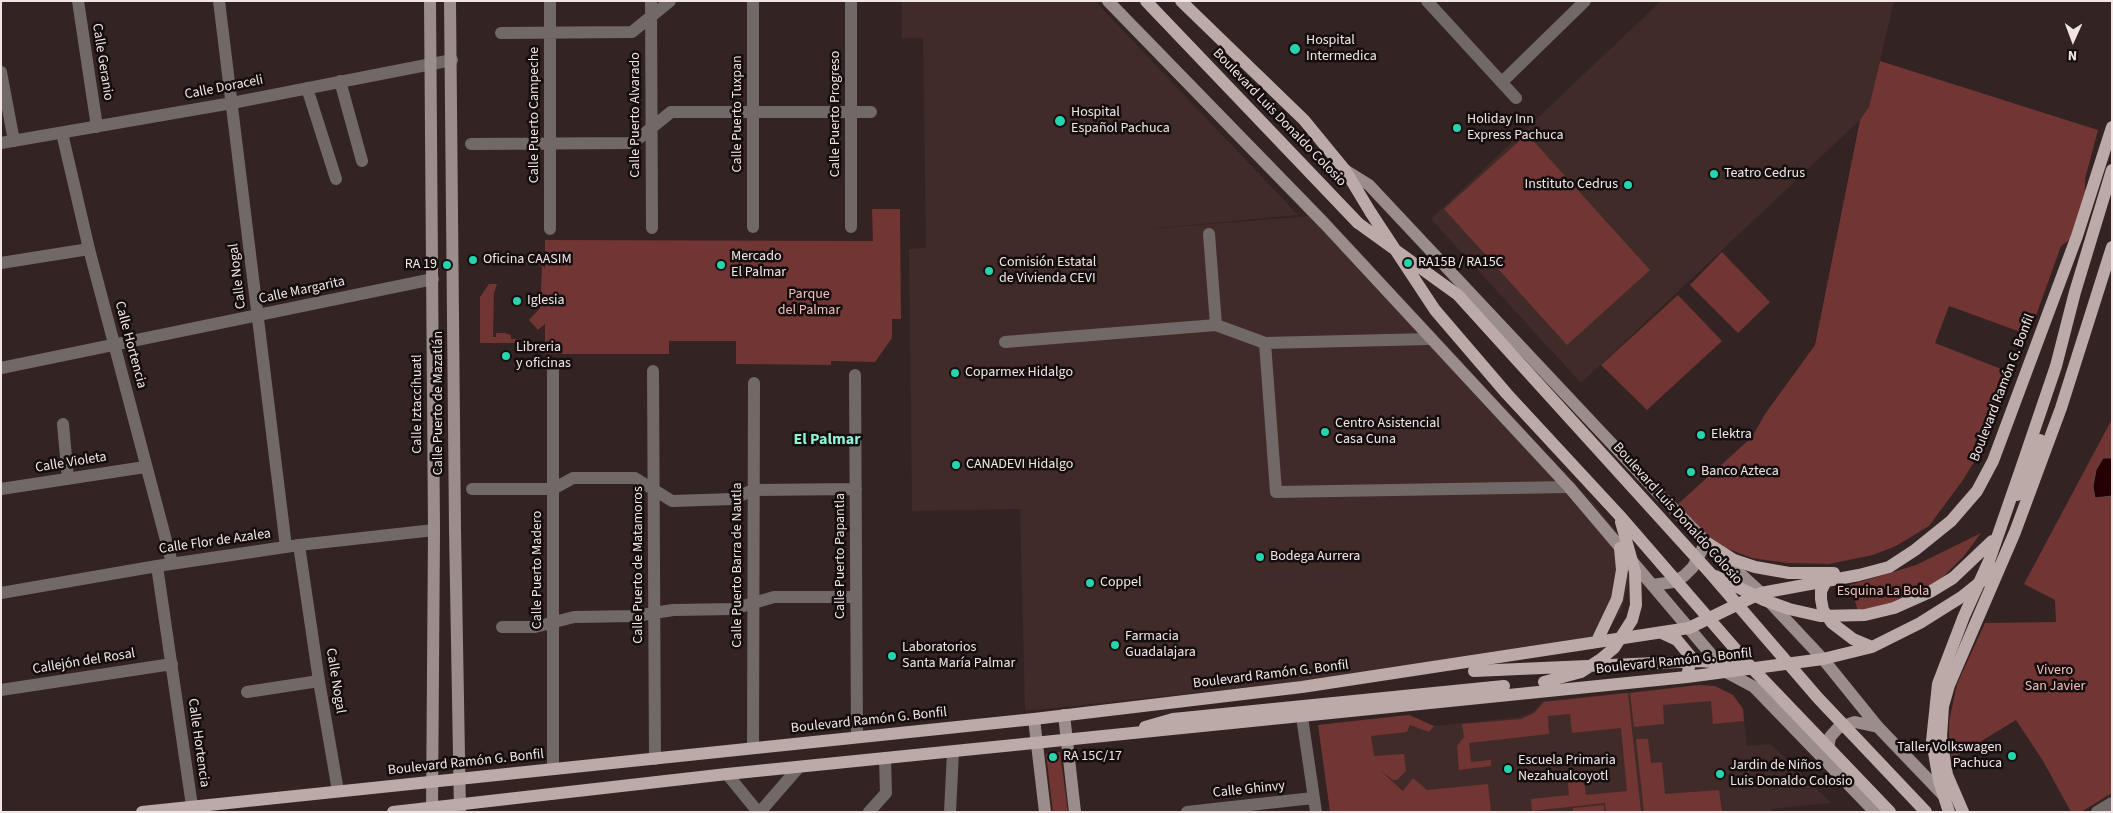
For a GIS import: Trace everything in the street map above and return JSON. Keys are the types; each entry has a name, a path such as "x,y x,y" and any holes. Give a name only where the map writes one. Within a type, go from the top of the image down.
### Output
{"main road":[{"name":"Boulevard Luis Donaldo Colosio","path":"1146,1 1358,223 1458,294 1711,574 1818,698 1926,812"},
{"name":"Boulevard Luis Donaldo Colosio","path":"1186,4 1304,120 1345,170 1435,310 1507,394 1619,515 1750,666 1890,812"},
{"name":"Boulevard Ramón G. Bonfil","path":"142,812 1034,719 1302,687 1689,628 1761,593 1889,567 1915,550 1951,521 1977,491 1993,461 2077,236 2112,127"},
{"path":"1949,812 1939,781 1932,741 1938,684 1964,616 1988,561 2056,366 2074,292 2112,170"},
{"name":"Boulevard Ramón G. Bonfil","path":"394,812 460,808 727,774 1687,677 1823,659 1872,647 1920,623 1951,604 1999,567 2015,532 2058,416 2078,348 2112,247"},
{"path":"1711,574 1764,600 1789,609 1820,616 1865,615 1894,608 1930,592 1953,578 1992,541 2009,515 2078,348"},
{"path":"1117,735 1173,719 1544,682 1580,672 1614,648 1626,633 1636,605 1636,572 1619,515"},
{"path":"1706,542 1734,560 1748,565 1789,573 1831,574 1889,567"},
{"path":"1597,641 1617,599 1622,570 1620,548"},
{"path":"1963,812 1947,775 1941,737 1943,706 1962,652 1999,567"},
{"path":"1826,581 1821,591 1822,610 1832,623 1853,639 1872,647"},
{"path":"1662,633 1676,640 1691,657 1687,677"},
{"path":"1408,672 1700,661 1750,666"}],"street":[{"name":"Calle Geranio","path":"78,1 97,127"},
{"name":"Calle Nogal","path":"219,1 258,316 292,546 319,681 338,791"},
{"name":"Calle Iztaccíhuatl","path":"430,1 434,530 432,810"},
{"name":"Calle Puerto de Mazatlán","path":"450,1 460,808"},
{"name":"Calle Puerto Campeche","path":"550,1 550,229"},
{"name":"Calle Puerto Alvarado","path":"651,1 652,228"},
{"path":"501,32 632,32 670,1"},
{"name":"Calle Puerto Tuxpan","path":"753,1 753,227"},
{"name":"Calle Puerto Progreso","path":"851,1 851,227"},
{"path":"1108,1 1324,223 1429,339 1569,487 1726,672 1754,687 1826,759 1875,812"},
{"path":"1427,1 1516,98"},
{"path":"1502,82 1586,1"},
{"name":"Calle Doraceli","path":"8,142 232,103 452,60"},
{"path":"1,72 8,142"},
{"path":"340,81 362,161"},
{"path":"307,88 336,179"},
{"path":"471,144 633,143 671,112 871,112"},
{"name":"Calle Hortencia","path":"62,133 88,249 172,564"},
{"path":"1345,170 1369,185 1706,542 1761,593 1823,659 1878,728 1959,812"},
{"path":"1209,234 1216,325"},
{"path":"1,263 88,249"},
{"name":"Calle Margarita","path":"1,368 433,279"},
{"path":"1005,342 1216,325 1265,343 1429,339"},
{"path":"1265,343 1276,492 1569,487"},
{"path":"433,359 454,358"},
{"name":"Calle Puerto Madero","path":"553,370 553,769"},
{"name":"Calle Puerto de Matamoros","path":"653,371 655,759"},
{"name":"Calle Puerto Papantla","path":"855,374 857,737"},
{"name":"Calle Puerto Barra de Nautla","path":"753,748 754,382"},
{"path":"63,424 68,479"},
{"name":"Calle Violeta","path":"1,489 145,467"},
{"path":"472,489 553,489 573,478 635,478 672,500 733,499 753,490 856,489"},
{"name":"Calle Flor de Azalea","path":"1,593 157,566 292,546 434,530"},
{"path":"1654,585 1673,582 1684,576 1693,567 1706,542"},
{"name":"Calle Hortencia","path":"157,566 192,806"},
{"path":"502,627 535,627 574,618 636,616 673,610 733,610 774,597 856,597"},
{"name":"Callejón del Rosal","path":"1,690 172,664"},
{"path":"247,692 319,681"},
{"path":"1064,715 1075,812"},
{"path":"1302,717 1316,812"},
{"path":"1034,719 1035,744 1045,812"},
{"path":"1826,759 1830,737 1838,728 1855,722 1878,728"},
{"path":"950,812 953,752"},
{"path":"869,812 886,793 885,758"},
{"path":"727,774 759,812 799,767"},
{"name":"Calle Ghinvy","path":"1187,812 1314,798"},
{"path":"2097,812 2112,803"}],"shaded area":[{"path":"902,1 1095,1 1298,215 1137,230 1310,216 1345,236 1595,505 1626,545 1629,581 1621,612 1604,635 1584,651 1025,711 1020,509 912,511 909,249 926,248 923,38 902,38"},
{"name":"Instituto Cedrus","path":"1661,1 1894,1 1869,107 1860,120 1581,383 1431,219"},
{"path":"2103,458 2112,458 2112,496 2095,498 2093,486 2096,470"},
{"name":"Escuela Primaria Nezahualcoyotl","path":"1699,685 1715,686 1733,695 1743,709 1747,746 1771,744 1831,803 1771,809 1771,812 1426,812 1330,723 1409,715 1434,726 1520,717 1534,711 1543,701"}],"green space":[{"path":"1880,61 2098,130 2085,179 2085,204 2076,235 2061,246 2029,335 1949,306 1935,343 2014,374 1985,444 1963,480 1929,526 1896,546 1873,555 1829,564 1787,563 1752,558 1726,548 1694,527 1678,504 1752,437 1765,414 1815,345 1860,120 1869,107"},
{"path":"1527,134 1650,270 1567,345 1444,209"},
{"name":"Parque del Palmar","path":"872,209 900,209 901,319 892,319 892,338 875,362 831,361 831,365 736,364 736,341 669,341 669,354 545,354 545,324 538,330 529,320 540,308 542,267 533,261 525,265 508,264 505,261 501,264 501,258 531,257 539,259 545,269 545,240 873,241"},
{"path":"1722,252 1770,302 1738,333 1690,285"},
{"path":"489,284 497,284 494,293 493,337 496,337 496,333 505,333 511,335 511,339 519,339 519,343 480,343 480,297"},
{"path":"1678,295 1722,341 1647,410 1601,365"},
{"name":"Vivero San Javier","path":"2112,419 2112,793 2081,812 2071,812 2043,761 2016,720 1952,759 1949,744 1949,722 1957,684 1985,623 2056,622 2055,600 2024,584"},
{"name":"Esquina La Bola","path":"1981,533 1963,557 1938,582 1910,598 1858,611 1850,585 1916,565"},
{"path":"1699,685 1715,686 1733,695 1743,709 1744,721 1713,724 1711,701 1663,705 1664,724 1634,727 1630,693"},
{"path":"1628,693 1641,812 1606,812 1605,803 1532,811 1531,799 1569,795 1567,775 1583,773 1586,795 1627,791 1621,728 1572,733 1570,714 1548,716 1549,734 1469,743 1471,762 1491,760 1491,766 1459,770 1457,746 1464,737 1462,724 1521,719 1534,713 1544,702"},
{"path":"1409,715 1434,726 1429,732 1410,725 1407,732 1371,736 1374,756 1404,754 1406,771 1397,780 1393,780 1381,771 1403,791 1413,778 1427,790 1488,784 1491,812 1330,812 1318,725"},
{"path":"1636,739 1648,739 1651,763 1662,762 1665,794 1719,790 1722,812 1644,812"},
{"path":"1060,752 1068,812 1053,812 1046,754"},
{"path":"1604,805 1604,812 1573,812 1573,808"}],"place":[{"name":"Hospital Intermedica","path":"1295,49"},
{"name":"Hospital Español Pachuca","path":"1060,121"},
{"name":"Holiday Inn Express Pachuca","path":"1457,128"},
{"name":"Teatro Cedrus","path":"1714,174"},
{"name":"Instituto Cedrus","path":"1628,185"},
{"name":"Oficina CAASIM","path":"473,260"},
{"name":"RA15B / RA15C","path":"1408,263"},
{"name":"RA 19","path":"447,265"},
{"name":"Mercado El Palmar","path":"721,265"},
{"name":"Comisión Estatal de Vivienda CEVI","path":"989,271"},
{"name":"Iglesia","path":"517,301"},
{"name":"Libreria y oficinas","path":"506,356"},
{"name":"Coparmex Hidalgo","path":"955,373"},
{"name":"Centro Asistencial Casa Cuna","path":"1325,432"},
{"name":"Elektra","path":"1701,435"},
{"name":"CANADEVI Hidalgo","path":"956,465"},
{"name":"Banco Azteca","path":"1691,472"},
{"name":"Bodega Aurrera","path":"1260,557"},
{"name":"Coppel","path":"1090,583"},
{"name":"Farmacia Guadalajara","path":"1115,645"},
{"name":"Laboratorios Santa María Palmar","path":"892,656"},
{"name":"Taller Volkswagen Pachuca","path":"2012,756"},
{"name":"RA 15C/17","path":"1053,757"},
{"name":"Escuela Primaria Nezahualcoyotl","path":"1508,769"},
{"name":"Jardin de Niños Luis Donaldo Colosio","path":"1720,774"}],"district":[{"name":"El Palmar","path":"827,440"}]}
